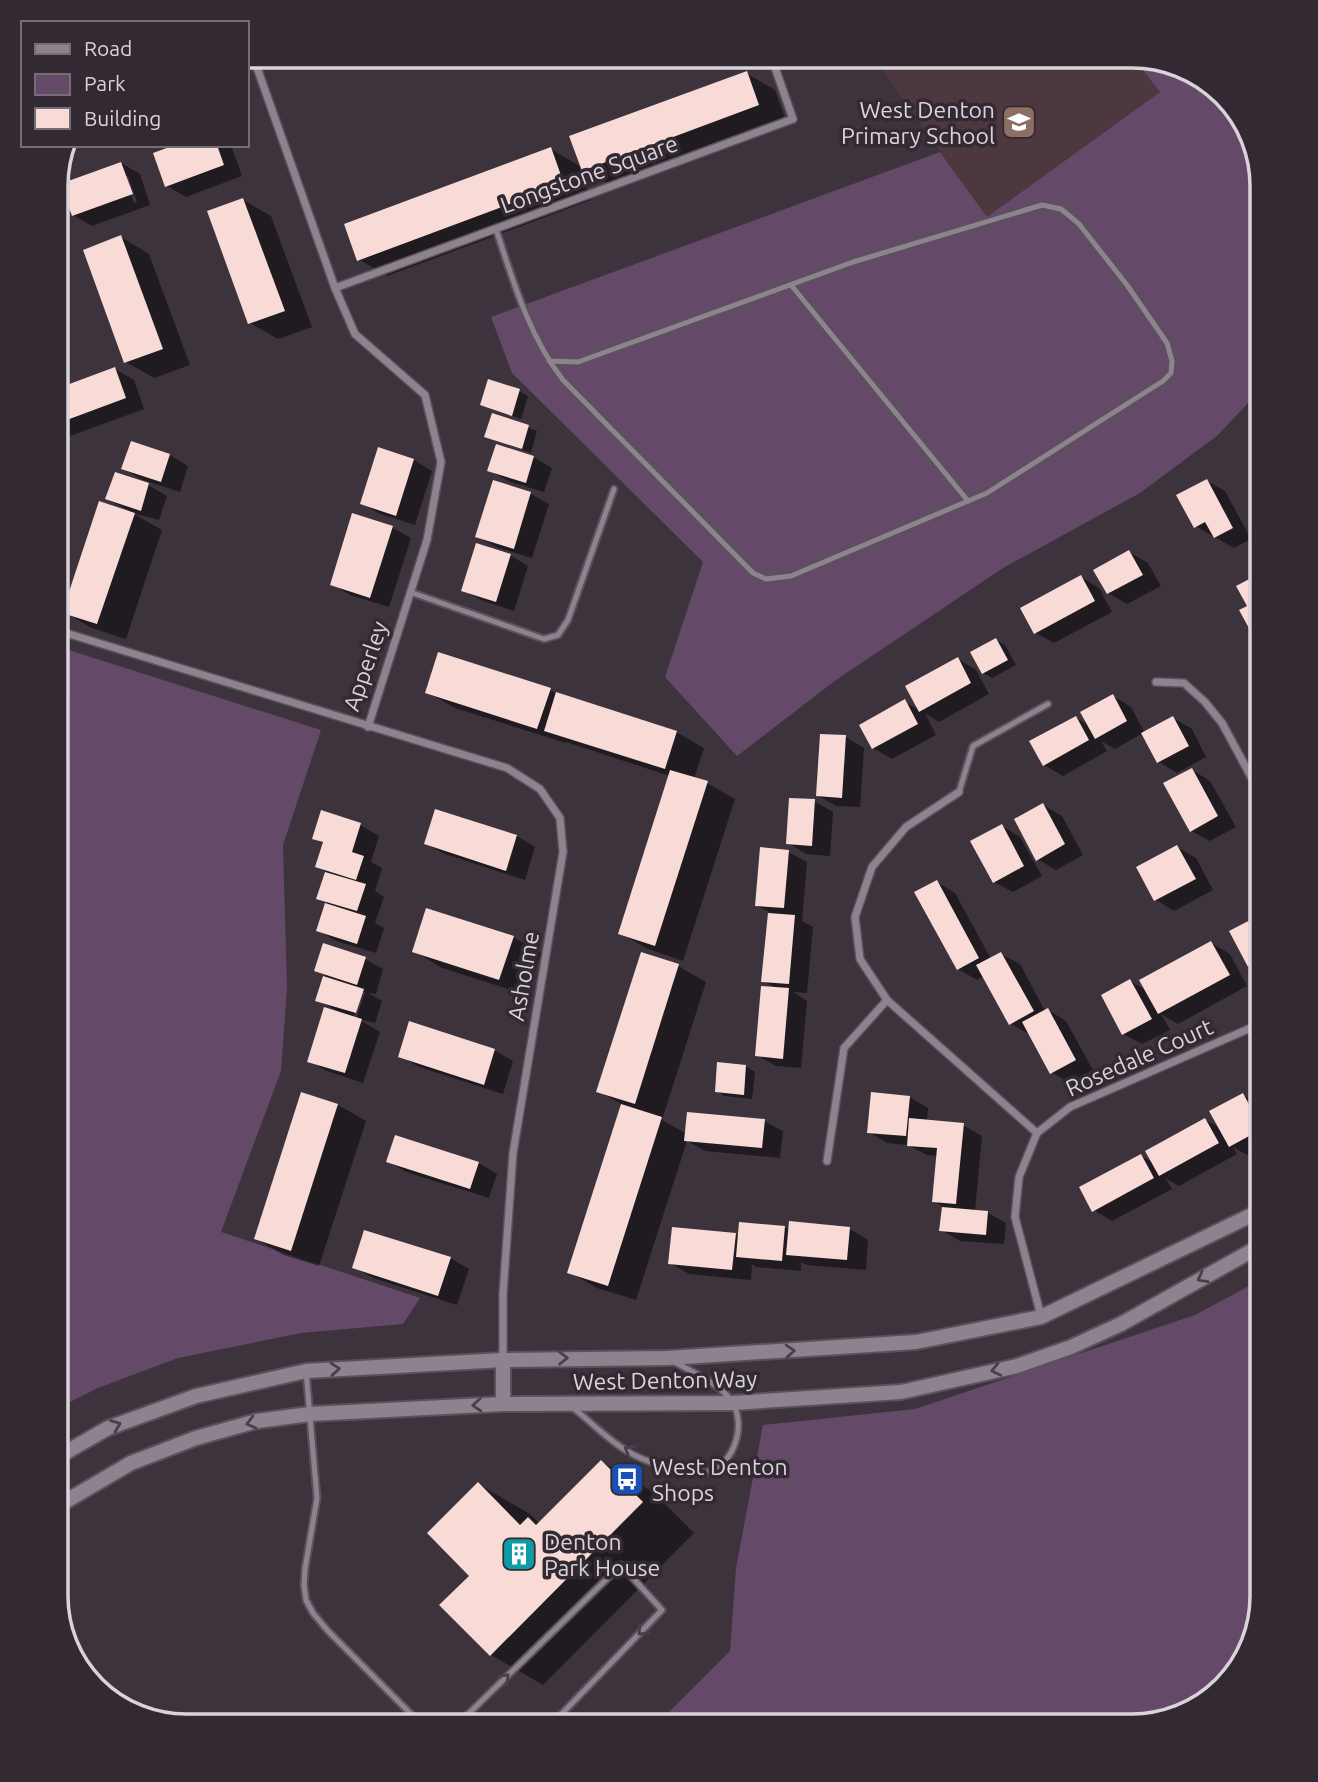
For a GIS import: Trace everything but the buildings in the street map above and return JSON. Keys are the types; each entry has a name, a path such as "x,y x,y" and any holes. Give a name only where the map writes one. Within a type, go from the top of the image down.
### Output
{"street":[{"path":"257,68 335,288"},
{"name":"Longstone Square","path":"335,288 793,119 775,69"},
{"name":"Apperley","path":"69,634 368,727 427,540 441,463 425,395 355,334 335,288"},
{"path":"1156,682 1184,683 1205,702 1222,723 1250,775"},
{"name":"Asholme","path":"368,727 507,768 540,789 560,818 563,852 513,1153 503,1294 503,1360"},
{"path":"959,792 906,827 872,866 855,917 860,959 887,1000 1037,1133"},
{"path":"827,1161 844,1048 887,1000"},
{"name":"Rosedale Court","path":"1041,1317 1015,1217 1019,1177 1037,1133 1070,1107 1250,1028"},
{"name":"West Denton Way","path":"68,1451 108,1428 195,1396 306,1371 503,1360 668,1358 916,1342 1041,1317 1250,1216"},
{"name":"West Denton Way","path":"68,1500 131,1463 196,1438 257,1421 310,1414 503,1404 733,1403 901,1392 1017,1366 1071,1347 1121,1324 1250,1252"},
{"path":"503,1360 503,1404"}],"lane":[{"path":"496,229 519,298 549,362 572,389 753,573 766,579 791,576 987,493 1163,381 1171,373 1172,361 1167,342 1079,224 1061,209 1042,205 853,262 578,362 549,362"},
{"path":"791,285 968,501"},
{"path":"410,592 544,639 558,635 568,620 614,489"},
{"path":"959,792 973,747 1048,704"},
{"path":"570,1405 628,1452 666,1467 697,1473 709,1472 722,1463 735,1448 738,1425 733,1403 724,1392 668,1358"},
{"path":"306,1371 317,1498 305,1569 306,1600 328,1631 410,1713"},
{"path":"469,1713 621,1565 662,1610 562,1713"}],"shaded area":[{"name":"West Denton Primary School","path":"881,69 1139,69 1162,72 1191,84 1215,103 1234,127 1246,156 1249,174 1160,92 987,217"}],"green space":[{"path":"1142,69 1177,77 1204,93 1234,127 1246,156 1250,186 1250,401 1218,435 1140,493 1003,568 836,680 737,756 665,677 703,562 512,373 491,317 940,152 987,217 1160,92"},
{"path":"69,650 321,730 283,845 287,988 281,1071 221,1232 420,1298 403,1324 301,1333 178,1358 98,1388 68,1403"},
{"path":"1250,1285 1249,1611 1241,1641 1234,1655 1204,1689 1177,1705 1132,1714 667,1714 730,1651 736,1568 763,1425 915,1409 1195,1315"}],"place":[{"name":"West Denton Primary School","path":"1019,122"},
{"name":"West Denton Shops","path":"627,1479"},
{"name":"Denton Park House","path":"519,1554"}]}
